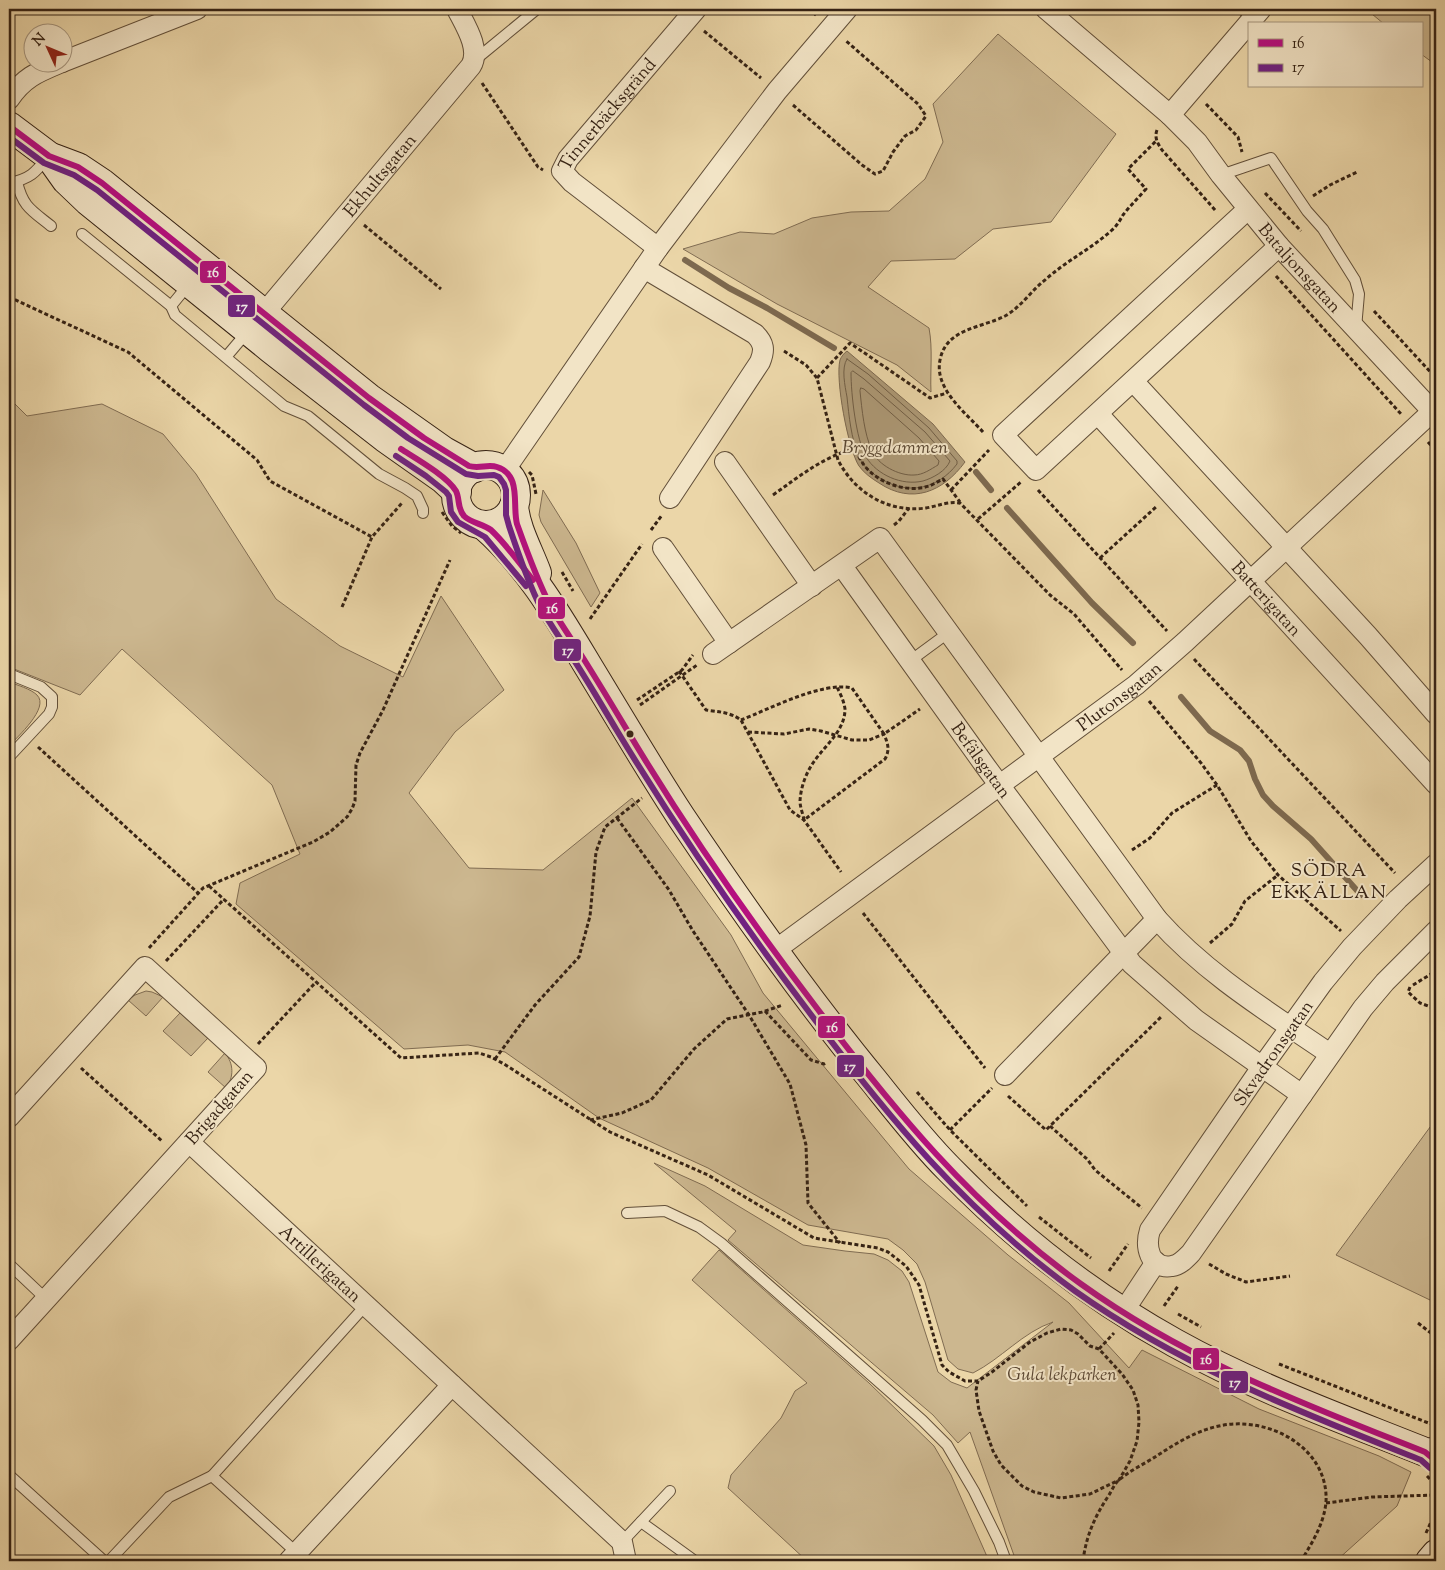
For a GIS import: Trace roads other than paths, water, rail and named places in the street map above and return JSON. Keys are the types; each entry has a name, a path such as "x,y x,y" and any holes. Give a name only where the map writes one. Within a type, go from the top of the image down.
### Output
{"street":[{"path":"72,58 196,9"},
{"path":"457,9 474,50 473,63"},
{"name":"Tinnerbäcksgränd","path":"658,248 572,182 562,171 568,159 696,9"},
{"path":"504,471 658,248 777,91 847,9"},
{"name":"Bataljonsgatan","path":"1046,9 1170,115 1197,142 1221,175 1279,246 1435,412"},
{"path":"1170,115 1252,12"},
{"name":"Ekhultsgatan","path":"256,322 473,63"},
{"path":"9,99 26,79 41,72"},
{"path":"9,126 49,156 78,168 102,183 385,438 443,479 457,492"},
{"path":"49,156 66,180 88,201 189,283 256,322 444,451 475,468"},
{"path":"1248,209 1003,436 1036,470 1279,246"},
{"path":"644,268 756,334 763,345 760,362 670,498"},
{"path":"1133,382 1368,636 1436,714"},
{"name":"Plutonsgatan","path":"774,951 1136,685 1414,428 1435,412"},
{"name":"Batterigatan","path":"1098,414 1436,784"},
{"path":"725,462 812,586"},
{"path":"514,506 506,519 499,523 483,524 470,520 463,515 459,508 457,492 462,477 475,468 490,465 504,471 511,478 515,487 514,506 517,525 527,545 545,595"},
{"path":"483,524 495,535 545,595 663,788 716,869 774,951 863,1068 948,1169 1024,1240 1094,1292 1127,1310 1179,1346 1432,1470"},
{"path":"663,548 721,649 880,538 1157,919 1217,976 1330,1054"},
{"name":"Befälsgatan","path":"842,566 1000,786 1132,964 1187,1013 1302,1095"},
{"name":"Skvadronsgatan","path":"1156,1262 1151,1257 1148,1249 1147,1240 1150,1230 1262,1067 1323,982 1352,946 1436,864"},
{"path":"1001,1079 1157,919"},
{"path":"1127,1310 1156,1262 1164,1266 1172,1266 1183,1261 1191,1253 1363,1008 1385,982 1436,931"},
{"name":"Brigadgatan","path":"9,1117 66,1054 150,971 256,1068 9,1340"},
{"name":"Artillerigatan","path":"183,1148 366,1306 452,1385 624,1552"},
{"path":"293,1557 452,1385"},
{"path":"1430,1561 1436,1554"}],"lane":[{"path":"473,63 537,9"},
{"path":"49,156 31,176 13,182 22,200 28,207 51,226"},
{"path":"1221,175 1271,158 1302,204 1323,229 1355,280 1359,294 1356,328"},
{"path":"82,234 171,306 175,315 284,406 308,416 379,474 417,496 423,513"},
{"path":"171,306 189,283"},
{"path":"226,357 256,322"},
{"path":"910,661 948,633"},
{"path":"9,674 41,687 52,697 52,706 49,714 9,757"},
{"path":"627,1214 665,1211 699,1227 721,1243 922,1420 947,1445 974,1491 999,1542 1006,1561"},
{"path":"9,1264 46,1299"},
{"path":"109,1561 169,1497 212,1476 366,1306"},
{"path":"9,1475 104,1561"},
{"path":"212,1476 293,1557"},
{"path":"624,1552 641,1522 670,1491"},
{"path":"641,1522 695,1561"}],"water":[{"name":"Bryggdammen","path":"847,351 933,424 965,462 947,481 937,488 926,492 915,494 903,493 891,490 879,483 859,466 847,430 839,382 840,360"}],"waterway":[{"path":"685,260 729,288 834,348"},
{"path":"976,472 991,490"},
{"path":"1007,508 1092,603 1133,643"},
{"path":"1181,697 1210,731 1240,750 1249,761 1263,795 1311,839 1361,895"}],"district":[{"name":"SÖDRA EKKÄLLAN","path":"1329,880"}],"park label":[{"name":"Gula lekparken","path":"1062,1374"}]}
